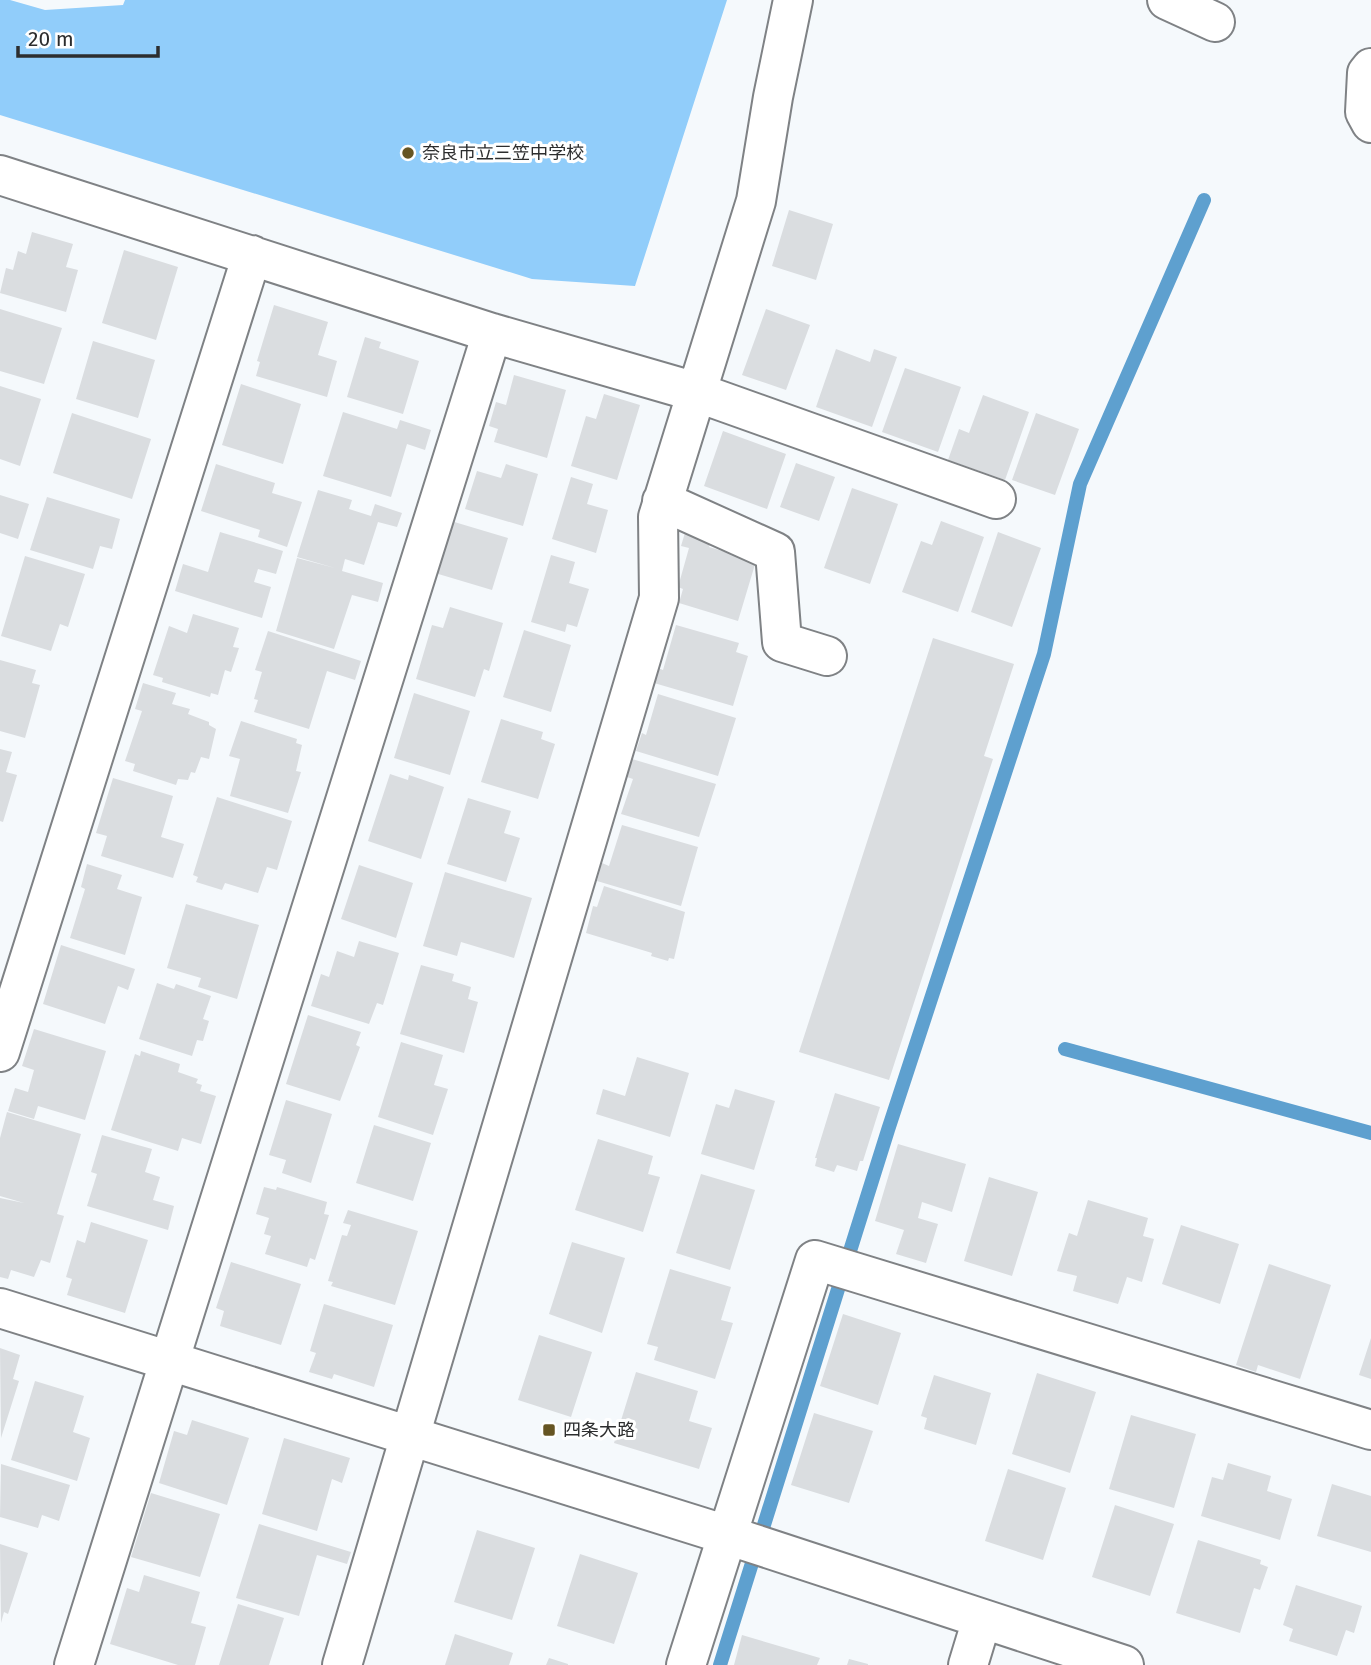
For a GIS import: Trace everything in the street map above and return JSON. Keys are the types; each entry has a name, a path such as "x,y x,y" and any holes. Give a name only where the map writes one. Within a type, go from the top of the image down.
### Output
{"street":[{"path":"342,1665 659,598 658,517 755,201 793,0"},
{"path":"1167,0 1215,22"},
{"path":"1371,68 1367,73 1365,113 1371,123"},
{"path":"3,187 252,255 492,332 696,392 996,499"},
{"path":"0,1052 252,255"},
{"path":"74,1665 492,332"},
{"path":"663,501 775,552 782,642 827,656"},
{"path":"686,1665 815,1260 1371,1430"},
{"path":"0,1308 727,1535 1124,1665"},
{"path":"968,1665 982,1619"}],"shaded area":[{"name":"奈良市立三笠中学校","path":"0,0 10,0 45,10 123,5 125,0 727,0 635,286 532,279 0,115"}],"building":[{"path":"789,210 833,224 816,280 772,266"},
{"path":"32,232 73,244 66,267 78,270 66,312 0,293 6,268 13,270 18,251 26,254"},
{"path":"124,250 178,267 156,340 102,323"},
{"path":"274,305 328,322 318,355 337,361 327,397 256,376 260,362 257,361"},
{"path":"0,309 62,328 44,384 0,371"},
{"path":"766,309 810,325 786,390 742,375"},
{"path":"365,337 381,342 379,348 419,361 403,414 347,397"},
{"path":"93,341 155,360 138,418 76,399"},
{"path":"836,349 870,362 874,349 897,357 872,427 816,407"},
{"path":"905,368 961,387 938,452 882,432"},
{"path":"514,375 566,390 547,458 494,442 498,429 489,426 496,402 506,405"},
{"path":"241,384 301,404 283,464 222,445"},
{"path":"0,386 41,399 20,466 0,459"},
{"path":"604,394 640,405 617,480 571,466 586,416 596,419"},
{"path":"983,395 1029,412 1005,480 948,460 959,429 969,433"},
{"path":"343,412 397,429 400,420 431,430 425,450 407,444 391,497 323,476"},
{"path":"72,413 151,439 132,499 53,473"},
{"path":"1036,413 1079,429 1055,495 1012,480"},
{"path":"723,431 786,454 767,509 704,486"},
{"path":"796,463 835,477 819,521 780,507"},
{"path":"216,464 275,483 272,493 302,502 287,547 258,537 260,530 201,511"},
{"path":"506,464 538,474 523,526 465,509 477,471 501,478"},
{"path":"571,477 593,484 587,504 608,510 596,553 552,539"},
{"path":"852,488 898,504 870,584 824,568"},
{"path":"318,490 352,500 349,509 371,516 375,504 402,513 397,527 378,522 364,565 345,559 342,571 383,583 378,602 352,595 334,649 276,631 297,558 335,568 297,557"},
{"path":"0,495 29,504 18,539 0,533"},
{"path":"47,497 120,519 112,549 100,546 93,569 30,550"},
{"path":"451,521 508,538 492,590 435,573"},
{"path":"941,521 984,537 958,612 902,592 921,541 932,545"},
{"path":"687,526 713,534 709,547 756,561 738,621 679,603 683,589 678,587 689,548 681,546"},
{"path":"220,532 283,551 276,574 258,569 254,582 271,587 262,618 175,591 183,564 208,572"},
{"path":"998,532 1041,548 1012,627 971,612"},
{"path":"551,555 575,562 569,583 589,589 577,627 567,624 565,632 531,622"},
{"path":"25,556 85,574 68,627 60,624 51,651 1,636"},
{"path":"450,607 503,623 489,671 484,669 475,697 416,679 432,625 443,628"},
{"path":"193,614 239,628 233,647 239,648 231,672 225,670 218,695 211,693 210,697 162,682 163,678 153,675 169,626 187,633"},
{"path":"676,625 739,643 736,652 748,656 733,706 654,683 658,668 663,670"},
{"path":"524,630 571,645 551,712 503,697"},
{"path":"268,631 361,661 355,680 327,671 309,729 254,712 258,700 254,699 262,672 255,670"},
{"path":"933,638 1014,664 984,756 993,759 889,1080 799,1052"},
{"path":"0,660 36,670 32,683 40,685 25,738 0,731"},
{"path":"143,683 176,693 172,704 190,709 188,714 209,722 209,725 216,729 209,759 201,757 195,773 191,772 188,780 178,779 176,785 133,771 135,764 125,761 142,711 135,709"},
{"path":"414,693 470,711 450,775 394,758"},
{"path":"658,694 736,718 718,776 636,751 642,733 646,735"},
{"path":"501,719 543,732 541,739 555,744 538,799 481,782"},
{"path":"241,721 297,739 296,743 302,745 296,771 301,772 288,813 230,796 240,759 229,756"},
{"path":"0,749 12,752 6,772 17,775 3,822 0,821"},
{"path":"632,759 716,784 699,837 621,814 633,779 627,777"},
{"path":"390,774 408,780 409,775 444,787 421,859 368,841"},
{"path":"113,778 173,796 161,837 184,844 173,878 101,856 107,836 96,833"},
{"path":"217,797 292,821 277,870 267,867 258,893 225,883 222,890 196,882 198,877 193,875"},
{"path":"468,798 511,811 504,833 520,838 506,882 447,864"},
{"path":"622,825 698,847 681,906 597,881 602,863 609,866"},
{"path":"87,864 122,875 117,889 142,897 125,955 70,938 85,889 81,887"},
{"path":"359,865 413,883 396,938 341,919"},
{"path":"445,872 532,898 514,958 461,942 457,956 423,946"},
{"path":"604,886 685,912 674,959 669,958 668,961 651,956 652,953 586,933 593,906 597,907"},
{"path":"186,904 259,925 237,999 198,987 201,978 167,968"},
{"path":"359,941 399,953 383,1005 377,1003 369,1024 311,1006 321,974 329,977 337,951 354,957"},
{"path":"61,945 135,969 128,990 118,986 105,1024 43,1004"},
{"path":"421,965 454,974 452,981 471,987 468,999 478,1002 464,1053 400,1034"},
{"path":"157,983 174,989 176,984 211,996 203,1019 209,1021 203,1041 197,1040 192,1056 139,1039"},
{"path":"308,1015 361,1032 356,1045 360,1047 340,1101 286,1084"},
{"path":"34,1029 106,1051 85,1120 38,1106 34,1119 8,1111 15,1088 28,1092 34,1070 22,1066"},
{"path":"401,1042 443,1055 434,1085 448,1089 433,1135 378,1117"},
{"path":"141,1051 180,1064 178,1072 198,1079 196,1083 202,1085 200,1091 216,1096 201,1144 182,1138 178,1151 111,1130 135,1054 140,1056"},
{"path":"637,1057 689,1073 670,1137 596,1114 603,1089 625,1096"},
{"path":"735,1089 775,1101 754,1170 701,1154 716,1104 729,1108"},
{"path":"835,1093 880,1107 863,1161 860,1161 857,1171 837,1165 834,1172 815,1166 815,1158"},
{"path":"286,1100 332,1114 311,1183 282,1173 286,1160 269,1155"},
{"path":"7,1112 81,1134 57,1214 64,1216 50,1263 41,1260 34,1277 11,1270 8,1279 0,1277 0,1198 24,1203 0,1196 0,1138"},
{"path":"374,1125 431,1143 413,1201 356,1183"},
{"path":"102,1135 152,1149 145,1172 160,1177 153,1200 174,1206 168,1230 87,1206 97,1174 91,1172"},
{"path":"598,1139 653,1156 648,1174 660,1177 643,1232 575,1210"},
{"path":"898,1144 966,1164 952,1212 922,1202 918,1218 938,1224 926,1263 896,1254 904,1230 875,1221"},
{"path":"701,1174 755,1190 730,1270 676,1253"},
{"path":"989,1177 1038,1192 1012,1276 964,1261"},
{"path":"264,1187 276,1190 277,1187 327,1202 324,1214 329,1215 315,1260 310,1258 307,1267 265,1254 271,1236 264,1234 269,1218 256,1214"},
{"path":"1088,1200 1148,1218 1143,1236 1154,1239 1142,1282 1127,1277 1118,1304 1073,1291 1077,1276 1057,1271 1069,1233 1077,1236"},
{"path":"348,1210 418,1231 395,1305 331,1286 333,1282 328,1281 342,1235 347,1236 351,1225 343,1223"},
{"path":"91,1222 148,1240 125,1313 67,1295 72,1279 66,1277 77,1240 85,1243"},
{"path":"1181,1225 1239,1244 1220,1304 1162,1284"},
{"path":"572,1242 625,1258 602,1333 549,1314"},
{"path":"231,1262 301,1284 281,1345 220,1326 224,1311 216,1308"},
{"path":"1269,1264 1331,1285 1300,1379 1258,1365 1256,1372 1236,1365"},
{"path":"670,1269 731,1287 721,1320 733,1323 715,1379 654,1360 658,1347 647,1344"},
{"path":"324,1304 393,1325 374,1387 334,1374 332,1379 309,1372 316,1353 310,1351"},
{"path":"843,1314 901,1333 878,1405 820,1386"},
{"path":"539,1335 592,1352 571,1417 518,1400"},
{"path":"1371,1338 1371,1379 1359,1375"},
{"path":"0,1348 20,1355 13,1379 19,1381 1,1438"},
{"path":"636,1372 698,1391 689,1421 712,1428 699,1469 614,1443"},
{"path":"1037,1373 1096,1392 1070,1473 1012,1454"},
{"path":"934,1375 991,1393 976,1445 924,1429 927,1418 921,1416"},
{"path":"35,1381 84,1396 73,1432 90,1438 77,1481 11,1460"},
{"path":"814,1413 873,1431 849,1503 791,1485"},
{"path":"1131,1415 1196,1434 1174,1508 1109,1489"},
{"path":"192,1420 249,1438 227,1505 159,1483 174,1431 187,1435"},
{"path":"284,1438 350,1458 342,1483 332,1479 317,1531 262,1514"},
{"path":"1228,1463 1271,1476 1267,1491 1292,1499 1280,1540 1201,1516 1212,1477 1223,1480"},
{"path":"1,1464 70,1485 59,1521 42,1515 38,1528 0,1517"},
{"path":"1008,1469 1066,1488 1043,1560 985,1541"},
{"path":"1332,1484 1371,1496 1371,1552 1317,1536"},
{"path":"151,1493 220,1514 200,1577 131,1557"},
{"path":"1115,1505 1174,1524 1150,1596 1092,1577"},
{"path":"259,1524 351,1552 347,1564 317,1555 299,1616 236,1598"},
{"path":"477,1530 535,1548 512,1620 454,1602"},
{"path":"1198,1540 1261,1560 1260,1564 1268,1567 1260,1590 1254,1588 1240,1633 1176,1613"},
{"path":"0,1544 28,1553 8,1614 4,1612 1,1623"},
{"path":"580,1554 638,1573 614,1644 557,1626"},
{"path":"144,1575 200,1592 191,1623 206,1627 195,1665 178,1665 110,1644 127,1588 139,1592"},
{"path":"1296,1585 1362,1606 1354,1633 1346,1630 1337,1656 1289,1641 1293,1629 1283,1625"},
{"path":"238,1604 284,1618 269,1665 219,1665"},
{"path":"455,1634 513,1653 509,1665 445,1665"},
{"path":"742,1635 820,1658 817,1665 734,1665"},
{"path":"549,1658 568,1664 568,1665 546,1665"},
{"path":"849,1659 868,1664 868,1665 847,1665"}],"waterway":[{"path":"720,1665 888,1130 1044,654 1080,484 1204,200"},
{"path":"1065,1049 1371,1133"}],"place":[{"name":"奈良市立三笠中学校","path":"408,153"},
{"name":"四条大路","path":"549,1430"}]}
